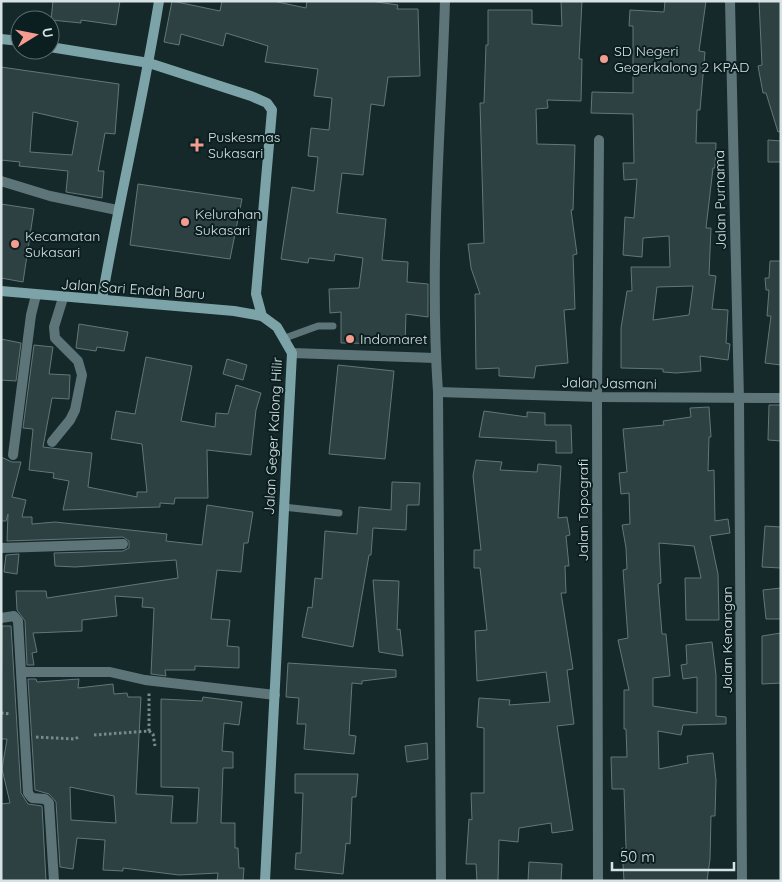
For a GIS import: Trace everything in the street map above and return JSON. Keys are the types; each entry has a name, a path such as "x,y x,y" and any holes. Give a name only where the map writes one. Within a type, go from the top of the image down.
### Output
{"main road":[{"path":"102,299 117,210 149,63 159,1"},
{"path":"60,49 149,63 251,96 271,107 273,114 256,294 262,316"},
{"name":"Jalan Sari Endah Baru","path":"1,291 63,298 102,299 234,311 262,316"},
{"path":"234,311 250,302 256,294"},
{"name":"Jalan Geger Kalong Hilir","path":"262,316 277,327 292,353 265,881"}],"street":[{"path":"441,881 438,392 435,358 436,232 444,1"},
{"name":"Jalan Purnama","path":"730,1 739,399"},
{"name":"Jalan Topografi","path":"598,881 597,397 599,140"},
{"path":"1,181 50,196 117,210"},
{"path":"13,455 31,314 36,295"},
{"path":"52,442 70,420 75,410 82,375 78,361 55,338 54,327 63,298"},
{"path":"292,353 435,358"},
{"name":"Jalan Jasmani","path":"438,392 597,397 781,398"},
{"name":"Jalan Kenangan","path":"739,399 742,881"},
{"path":"1,548 123,544"},
{"path":"1,618 14,616 18,621 28,793 32,798 45,799 49,803 54,881"},
{"path":"24,672 110,672 149,680 275,696"}],"lane":[{"path":"285,338 318,326 333,326"},
{"path":"283,507 339,513"}],"path":[{"path":"149,680 149,731 153,734 155,746"},
{"path":"94,735 149,731"},
{"path":"26,736 75,739 80,736"}],"building":[{"path":"53,1 120,1 116,25 81,20 81,23 60,21 60,10 52,10"},
{"path":"172,1 220,11 222,1 273,1 306,8 307,1 370,1 398,5 397,9 418,9 420,76 388,77 384,106 371,104 363,175 342,173 337,213 386,219 382,260 408,262 407,282 428,284 428,317 406,314 405,344 341,343 341,312 330,313 329,289 359,288 363,258 335,254 334,261 309,258 308,263 281,259 292,187 314,191 318,157 308,156 311,128 329,130 332,98 314,96 318,69 265,62 268,46 226,33 223,46 181,34 179,45 164,42"},
{"path":"561,1 582,1 579,59 582,59 581,101 547,100 548,108 536,109 537,144 575,145 573,210 571,210 577,254 573,255 575,309 564,310 568,363 536,366 534,378 499,376 499,368 476,369 475,294 480,294 471,268 468,244 484,243 480,103 484,103 486,45 488,45 488,10 532,10 532,24 562,26"},
{"path":"665,1 706,1 699,51 705,52 700,110 697,110 696,143 716,143 715,168 713,168 706,228 711,228 709,275 716,276 712,309 728,310 726,343 730,344 728,360 700,356 701,371 676,373 663,372 663,369 621,368 621,328 627,291 632,291 631,267 670,267 669,236 643,238 642,257 623,255 625,217 634,218 637,179 624,180 623,163 634,163 633,114 591,113 592,92 633,93 633,26 629,26 630,10 664,12","holes":["693,286 689,315 653,320 657,287"]},
{"path":"759,1 781,1 781,131 778,132 766,93 763,93 758,66 762,65"},
{"path":"1,67 119,84 115,134 105,133 98,171 104,171 102,198 66,192 68,171 19,166 20,162 1,160","holes":["33,112 78,122 72,155 30,152"]},
{"path":"768,140 781,141 781,162 768,162"},
{"name":"Kelurahan Sukasari","path":"138,184 242,199 230,259 130,245"},
{"name":"Kecamatan Sukasari","path":"1,204 34,209 23,282 1,278"},
{"path":"770,261 781,261 781,365 765,363 771,316 767,316 769,290 766,290 765,278 769,278"},
{"path":"79,324 128,332 124,351 97,347 96,351 76,348"},
{"path":"1,339 21,343 16,381 1,380"},
{"path":"34,345 53,347 49,374 70,375 69,399 52,398 43,447 92,453 88,487 137,497 137,492 147,492 142,444 111,439 116,411 135,414 146,357 192,366 181,421 215,427 216,413 228,414 236,385 261,393 256,410 251,455 207,450 208,498 175,498 174,504 160,503 160,507 63,510 69,481 53,478 54,473 29,470 33,429 23,428"},
{"path":"227,359 247,365 243,380 223,374"},
{"path":"338,365 394,371 385,459 329,454"},
{"path":"769,405 781,405 781,441 768,440"},
{"path":"709,407 711,437 709,437 708,471 714,470 715,521 728,519 730,533 710,536 718,574 719,620 686,620 685,578 701,578 694,546 659,543 661,583 658,584 662,634 666,634 670,676 653,678 653,706 697,713 697,677 683,679 681,665 687,664 686,645 712,642 716,675 716,716 726,717 726,724 683,725 681,735 658,731 659,769 688,763 687,756 713,753 716,780 715,816 711,816 710,859 707,881 624,881 622,848 626,848 624,789 612,789 611,757 627,757 626,729 624,729 624,690 629,690 618,640 628,638 623,570 627,569 626,548 622,525 630,524 629,493 621,494 619,473 627,472 623,429 664,425 663,421 691,417 690,408"},
{"path":"484,411 527,417 527,412 545,413 545,425 571,425 572,453 556,453 556,441 479,437"},
{"path":"1,457 12,462 21,462 12,497 26,500 22,517 32,517 32,524 55,522 167,534 166,541 202,545 207,505 253,512 248,543 244,543 241,572 217,570 211,619 230,620 227,646 239,647 239,668 195,666 195,670 165,670 166,676 151,674 154,608 142,607 143,598 115,596 117,616 82,620 82,631 33,633 37,652 32,653 34,665 27,665 25,621 17,610 16,591 46,591 47,598 178,578 176,560 75,567 55,566 54,553 123,551 129,548 129,541 123,537 7,541 8,514 6,521 1,521"},
{"path":"476,460 502,462 500,470 537,472 538,464 561,466 558,518 567,517 570,535 566,536 569,566 565,566 566,593 561,593 573,669 567,670 574,724 557,726 573,830 552,833 551,823 519,828 518,842 499,840 498,881 477,881 476,864 466,864 469,819 472,820 471,793 484,793 484,728 477,727 479,698 510,700 509,705 550,702 546,672 477,681 475,631 487,630 480,568 474,568 474,550 481,550 473,476"},
{"path":"392,482 420,483 419,505 407,505 406,530 373,528 371,555 369,555 353,647 302,637 308,607 312,608 315,578 322,579 325,531 357,534 359,507 391,510"},
{"path":"765,526 781,527 781,568 762,567"},
{"path":"19,554 17,574 4,572 6,555"},
{"path":"373,580 399,581 397,630 400,629 403,656 379,652"},
{"path":"781,588 781,619 766,619 763,590"},
{"path":"2,626 11,626 21,793 28,804 42,806 46,881 1,881 1,804 10,803 2,769 7,739 1,739"},
{"path":"781,633 781,683 762,684 762,636"},
{"path":"288,663 396,670 396,677 362,681 362,684 352,683 349,735 356,736 354,754 304,749 306,724 297,724 299,698 286,697"},
{"path":"28,679 36,679 37,682 79,679 78,688 113,684 114,694 127,693 128,697 141,697 136,794 173,796 171,823 197,823 199,788 161,787 161,699 202,701 203,697 242,702 239,725 224,723 222,751 233,752 233,768 223,768 221,823 235,823 235,848 238,848 239,868 244,868 243,881 217,881 218,873 179,875 123,868 123,871 103,870 105,840 77,838 73,869 60,867 56,802 49,794 35,790","holes":["70,787 114,796 116,823 71,820"]},
{"path":"427,743 428,759 407,762 405,746"},
{"path":"295,774 358,774 356,797 352,797 350,844 346,843 343,874 295,869 296,853 301,853 303,793 295,793"},
{"path":"529,862 562,864 561,881 528,881"}],"place":[{"name":"SD Negeri Gegerkalong 2 KPAD","path":"604,59"},
{"name":"Puskesmas Sukasari","path":"197,145"},
{"name":"Kelurahan Sukasari","path":"185,222"},
{"name":"Kecamatan Sukasari","path":"15,244"},
{"name":"Indomaret","path":"350,339"}]}
